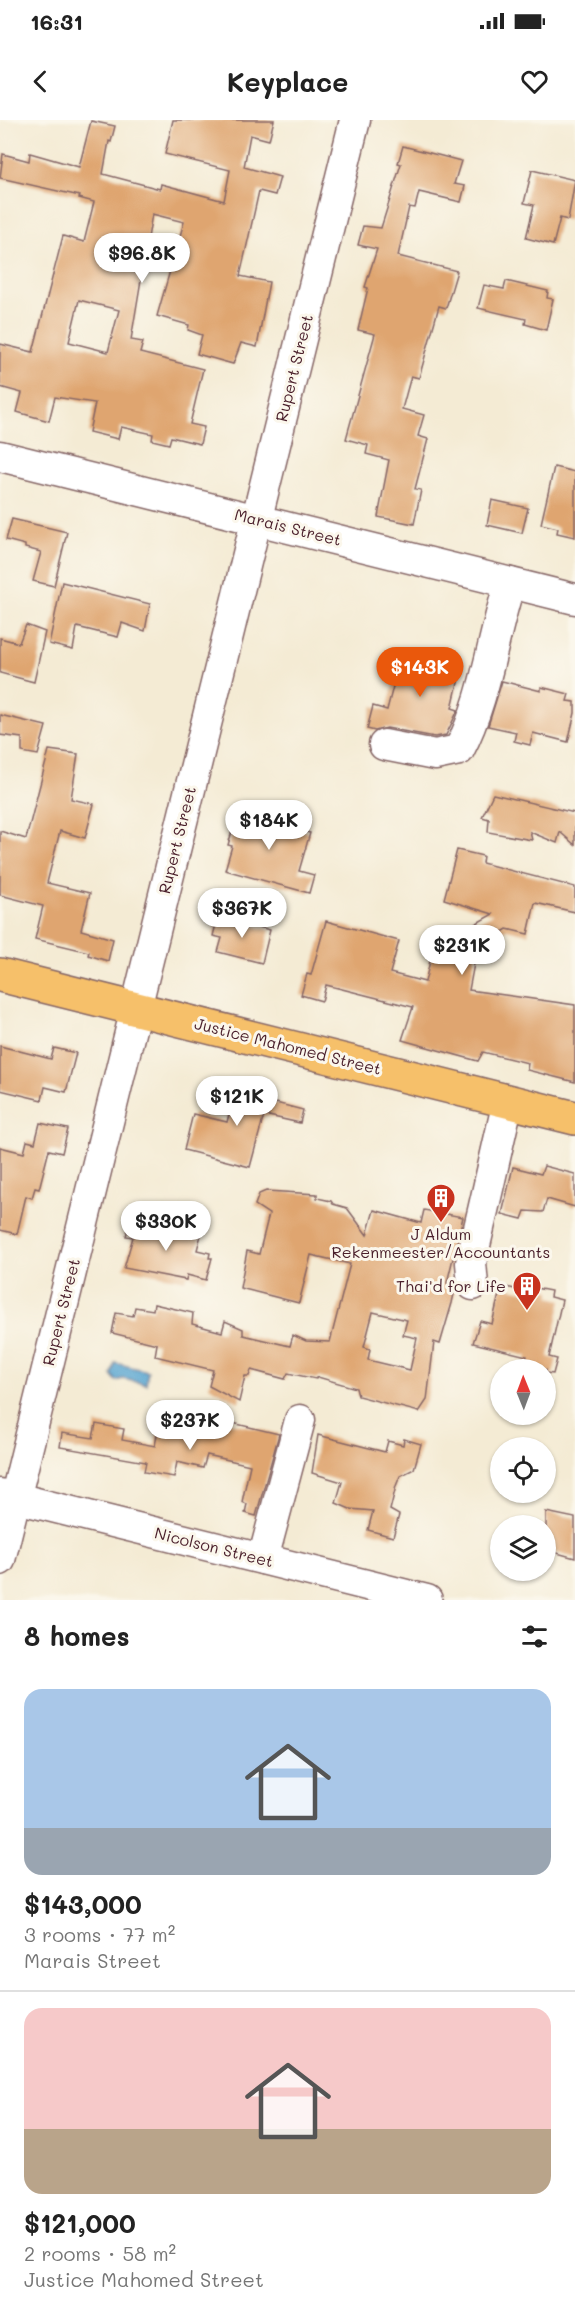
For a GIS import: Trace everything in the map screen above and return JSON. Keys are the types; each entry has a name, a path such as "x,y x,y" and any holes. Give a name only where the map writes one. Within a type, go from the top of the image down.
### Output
{"main road":[{"name":"Justice Mahomed Street","path":"0,975 575,1118"}],"street":[{"name":"Rupert Street","path":"0,1560 8,1496 136,1009 356,120"},
{"name":"Marais Street","path":"0,456 575,599"},
{"path":"384,745 435,755 459,750 473,724 497,621 510,583"},
{"path":"473,1285 471,1263 508,1101"},
{"path":"263,1559 300,1420"},
{"name":"Nicolson Street","path":"8,1496 427,1600"}],"water":[{"path":"115,1363 148,1371 146,1384 123,1379 116,1381 112,1375"}],"building":[{"path":"173,120 274,120 269,140 250,135 244,167 280,177 275,195 259,191 240,276 269,282 257,347 241,343 233,364 197,354 202,335 188,330 189,325 157,316 184,222 152,214 131,340 143,342 140,353 203,369 190,424 204,427 200,444 171,437 169,444 152,440 153,434 121,427 118,439 89,432 95,403 55,397 49,421 17,412 22,393 0,387 0,344 33,352 63,236 84,242 94,202 79,198 80,196 0,178 3,154 29,161 30,153 79,167 91,121 115,126 111,142 109,141 103,174 160,189 161,184 224,201 230,170 165,154","holes":["79,300 119,310 108,352 69,342"]},
{"path":"403,146 461,161 454,184 465,186 461,202 419,192 415,208 409,207 398,256 457,271 446,308 439,306 419,378 411,376 402,409 424,415 418,436 428,439 415,489 421,490 414,524 378,517 389,460 366,454 368,445 346,439 375,334 358,330 368,288 365,287 377,249 358,245 363,226 381,228 401,164 398,163"},
{"path":"532,170 575,180 568,220 560,218 553,245 526,238 534,205 524,203"},
{"path":"506,281 548,291 547,298 553,299 546,330 525,324 526,319 478,308 484,285 504,289"},
{"path":"554,467 575,472 575,537 557,533 558,528 541,524"},
{"path":"492,500 528,508 522,533 487,525"},
{"path":"12,519 67,532 54,586 33,581 41,552 6,540"},
{"path":"62,582 150,604 145,631 122,623 118,637 77,627 73,650 49,644"},
{"path":"26,625 45,632 34,682 0,673 0,638 19,643"},
{"path":"430,653 449,658 447,666 461,670 452,708 458,710 446,735 435,737 387,728 375,731 367,729 373,706 387,710 401,655 428,661"},
{"path":"502,681 541,691 541,687 569,694 567,701 575,702 575,713 568,742 533,733 530,745 514,741 516,732 488,726"},
{"path":"0,715 46,726 38,755 22,752 22,738 0,735"},
{"path":"49,750 78,754 71,799 94,804 85,838 60,831 47,883 90,893 81,930 113,939 108,961 88,955 89,952 35,939 43,906 0,895 0,831 26,839"},
{"path":"493,794 575,813 575,845 560,832 557,843 530,832 532,840 488,832 489,819 482,817"},
{"path":"265,807 285,812 281,825 310,833 299,871 314,875 309,893 225,870 232,846 228,845 237,814 261,821"},
{"path":"457,850 483,856 482,863 575,887 575,912 535,903 528,934 507,929 477,948 469,990 575,1005 575,1082 527,1070 528,1063 483,1052 478,1061 402,1040 413,1007 326,985 322,1001 301,995 307,974 311,975 326,921 399,941 390,973 425,982 436,936 468,944 468,928 493,914 444,899"},
{"path":"218,916 270,930 262,963 218,952 222,938 213,936"},
{"path":"0,1046 51,1059 54,1048 76,1053 66,1092 45,1087 42,1100 0,1090"},
{"path":"237,1084 270,1093 268,1101 303,1110 300,1123 264,1115 250,1167 184,1150 193,1114 227,1122"},
{"path":"40,1123 68,1129 62,1153 49,1150 39,1189 35,1188 32,1198 26,1196 17,1234 0,1230 0,1147 24,1153 27,1141 35,1143"},
{"path":"544,1166 575,1174 575,1207 547,1199 543,1212 525,1211 522,1219 502,1214 513,1167 541,1174"},
{"path":"266,1191 317,1194 317,1198 347,1208 367,1235 374,1210 421,1223 424,1210 463,1217 447,1283 456,1285 452,1303 440,1344 434,1342 427,1400 419,1412 358,1396 356,1388 318,1377 316,1379 288,1373 285,1379 251,1370 249,1376 245,1376 239,1402 209,1386 213,1370 155,1356 157,1344 112,1333 116,1313 133,1316 135,1307 153,1310 154,1304 193,1313 192,1324 222,1332 225,1321 243,1329 243,1335 290,1346 293,1335 306,1341 330,1342 350,1264 311,1255 299,1303 240,1288 247,1251 259,1254 269,1214 255,1205 259,1194","holes":["373,1312 407,1320 403,1335 417,1338 410,1370 368,1360 370,1349 364,1347"]},
{"path":"131,1219 201,1235 197,1250 210,1253 209,1258 212,1258 206,1280 187,1275 186,1280 124,1268 133,1237 126,1236"},
{"name":"Thai'd for Life","path":"501,1286 529,1292 530,1287 551,1291 550,1297 562,1300 549,1357 557,1359 556,1363 556,1359 526,1359 527,1356 473,1343 480,1321 492,1324"},
{"path":"207,1417 279,1434 256,1516 245,1513 247,1504 242,1502 250,1465 207,1455 203,1468 177,1462 174,1477 144,1472 146,1462 60,1447 62,1433 93,1438 96,1424 124,1429 122,1440 155,1446 159,1424 204,1432"},
{"path":"318,1435 385,1452 388,1441 403,1445 404,1439 421,1444 414,1469 400,1476 396,1486 390,1510 399,1515 393,1537 368,1530 373,1511 350,1509 336,1503 342,1482 312,1473"},
{"path":"546,1512 575,1518 575,1558 556,1553 556,1515 546,1515"}],"place":[{"name":"J Aldum Rekenmeester/Accountants","path":"441,1224"},
{"name":"Thai'd for Life","path":"527,1312"}]}
